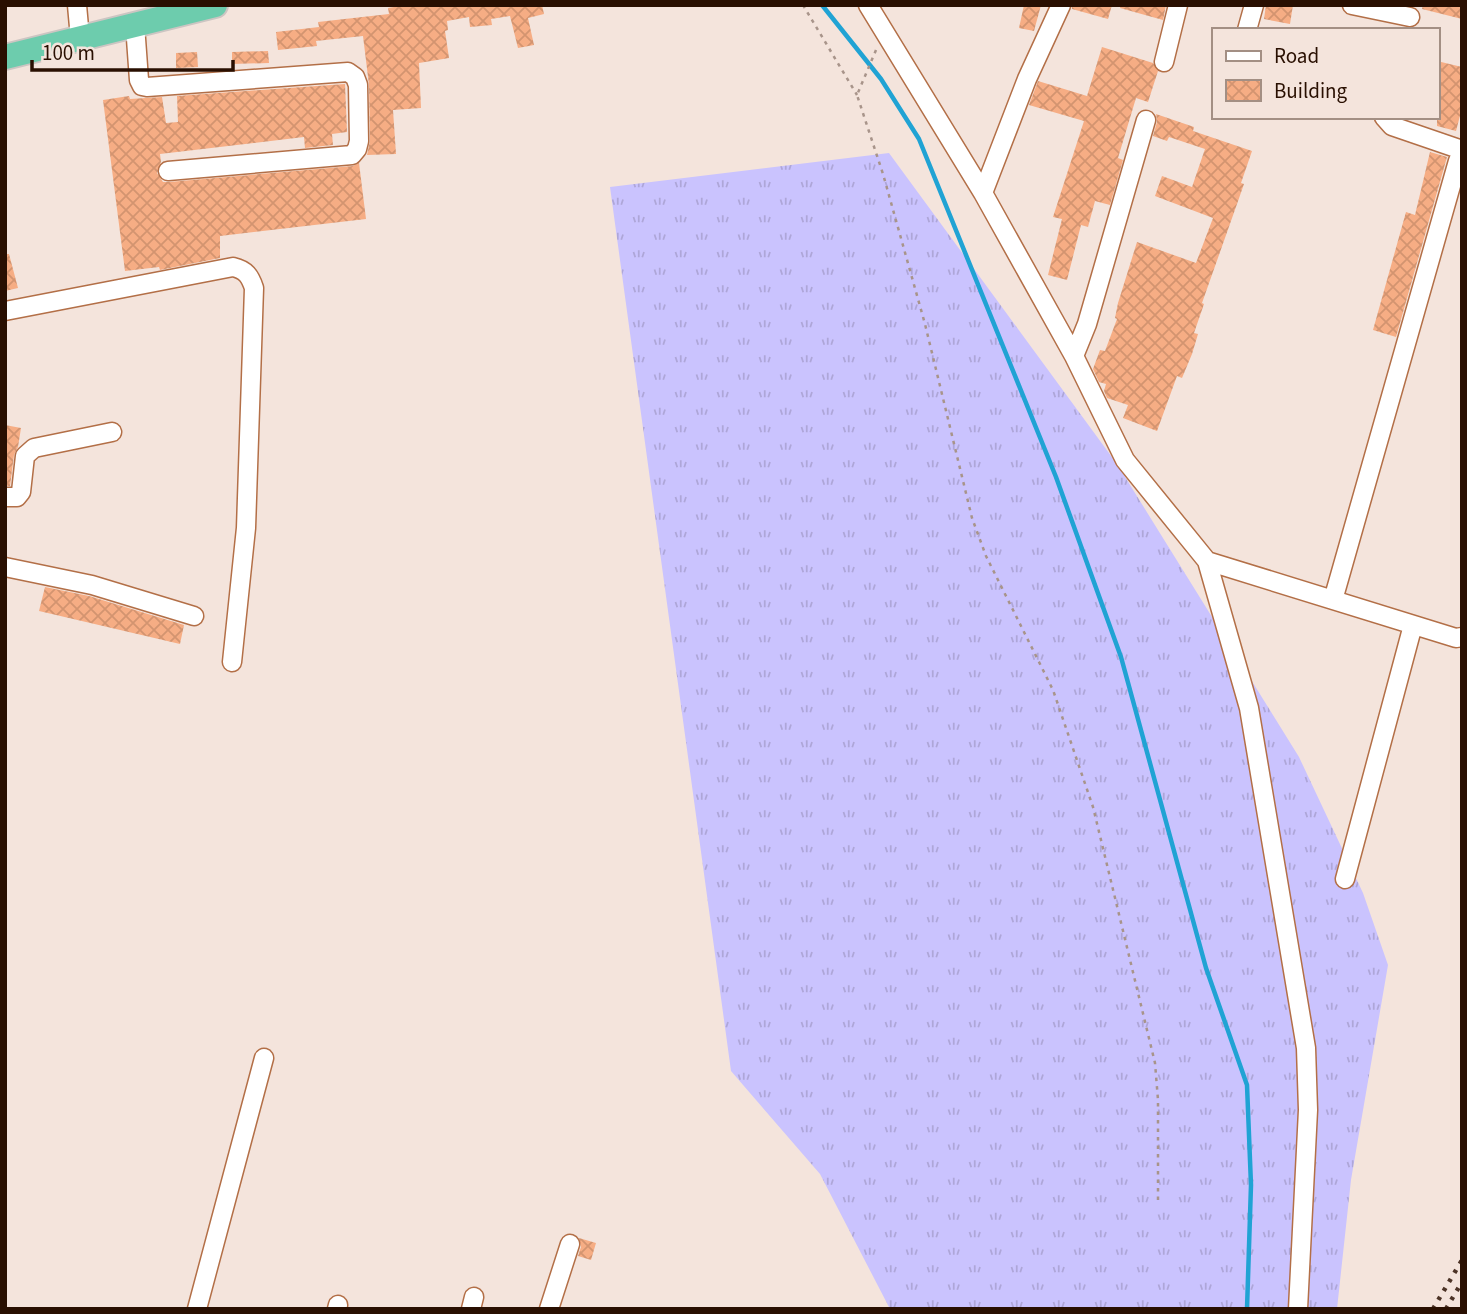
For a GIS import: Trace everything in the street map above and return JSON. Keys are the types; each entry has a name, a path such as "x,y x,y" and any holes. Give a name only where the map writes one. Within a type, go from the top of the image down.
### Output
{"highway":[{"path":"5,57 215,5"}],"street":[{"path":"77,5 80,38"},
{"path":"868,5 983,193 1074,356 1125,460 1207,561 1249,708 1306,1048 1308,1110 1298,1309"},
{"path":"983,193 1027,79 1061,5"},
{"path":"1164,62 1178,5"},
{"path":"1248,28 1254,5"},
{"path":"1352,5 1410,17"},
{"path":"135,24 139,80 142,86 348,72 355,77 358,85 359,141 352,155 169,171"},
{"path":"1333,600 1460,156 1392,126 1386,119"},
{"path":"1074,356 1087,324 1146,120"},
{"path":"5,311 233,267 244,270 251,277 254,288 246,528 232,662"},
{"path":"5,497 17,497 21,492 25,456 28,451 112,432"},
{"path":"1207,561 1456,638 1462,637"},
{"path":"5,567 92,584 194,616"},
{"path":"1345,878 1413,625"},
{"path":"197,1309 264,1058"},
{"path":"549,1309 570,1244"}],"path":[{"path":"803,5 857,95 883,174 925,324 972,518 986,556 1052,690 1093,807 1155,1063 1158,1100 1158,1202"},
{"path":"857,95 876,50"}],"green space":[{"path":"889,153 1117,464 1299,757 1363,893 1388,965 1351,1180 1337,1309 890,1309 820,1174 731,1071 610,187"}],"building":[{"path":"406,5 542,5 544,14 528,18 534,45 518,48 510,16 491,19 492,25 470,27 469,17 447,21 448,30 445,31 449,58 419,63 421,108 393,110 396,154 367,155 370,141 369,85 363,36 316,41 317,46 278,50 276,32 319,27 318,22 389,14 388,8"},
{"path":"1024,5 1041,5 1034,31 1019,28"},
{"path":"1072,5 1112,5 1108,19 1072,9"},
{"path":"1121,5 1166,5 1163,20 1120,8"},
{"path":"1266,5 1293,5 1290,24 1264,19"},
{"path":"1423,5 1462,5 1462,19 1422,9"},
{"path":"1102,47 1153,63 1158,71 1148,102 1136,98 1118,158 1123,160 1110,205 1095,201 1088,227 1081,225 1067,280 1048,275 1062,219 1053,217 1084,121 1029,105 1038,81 1087,96"},
{"path":"268,51 269,63 232,64 232,52"},
{"path":"197,52 198,67 176,68 176,53"},
{"path":"1439,61 1462,67 1462,108 1456,131 1437,126"},
{"path":"345,84 347,132 332,134 333,145 305,148 304,137 160,154 161,162 157,173 163,182 169,182 353,166 359,163 366,219 220,236 220,258 160,270 159,267 125,271 103,100 129,96 130,99 162,97 166,123 178,122 177,96"},
{"path":"1156,114 1194,127 1193,131 1252,151 1241,183 1244,184 1202,303 1204,304 1194,333 1198,334 1192,354 1182,378 1177,376 1157,431 1123,418 1128,405 1107,398 1104,391 1106,384 1099,382 1093,369 1100,350 1105,351 1117,319 1118,303 1137,242 1196,263 1213,218 1155,196 1162,176 1192,187 1205,149 1169,137 1167,141 1153,136"},
{"path":"1430,152 1447,157 1396,337 1373,330 1406,212 1415,215"},
{"path":"5,254 9,254 18,288 5,291"},
{"path":"5,425 21,428 10,486 5,486"},
{"path":"45,587 89,596 184,625 180,644 39,611"},
{"path":"579,1238 596,1243 591,1260 578,1256 581,1247"}],"waterway":[{"path":"822,5 881,79 919,139 1056,477 1121,657 1206,968 1247,1085 1251,1185 1247,1309"}],"railway":[{"path":"1433,1309 1462,1260"},
{"path":"1446,1309 1462,1282"}]}
